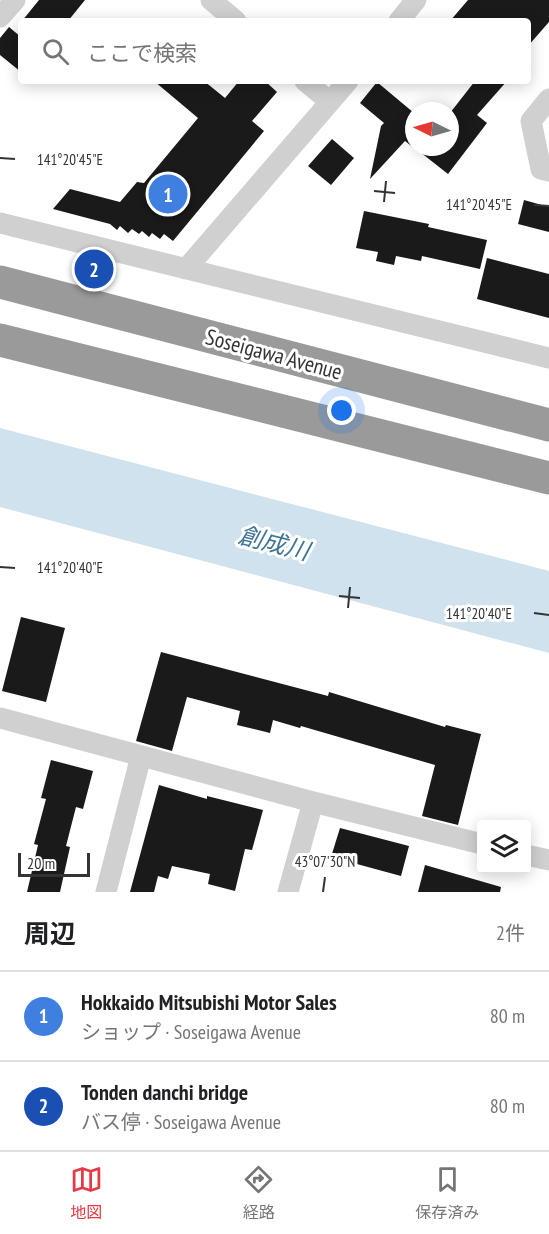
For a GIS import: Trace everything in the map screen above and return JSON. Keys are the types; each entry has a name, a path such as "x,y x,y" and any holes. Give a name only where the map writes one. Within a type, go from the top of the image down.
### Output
{"highway":[{"name":"Soseigawa Avenue","path":"0,282 549,425"},
{"path":"0,340 549,478"}],"street":[{"path":"0,17 15,0"},
{"path":"212,0 233,18"},
{"path":"401,18 416,0"},
{"path":"309,84 330,102"},
{"path":"186,269 345,84"},
{"path":"549,99 531,121 541,169 549,171"},
{"path":"0,223 549,358"},
{"path":"0,718 313,802 477,843"},
{"path":"106,892 141,756"},
{"path":"288,892 313,802"},
{"path":"531,856 549,860"}],"water":[{"name":"創成川","path":"0,428 549,571 549,653 0,507"}],"building":[{"path":"39,0 85,0 70,18 24,18"},
{"path":"468,0 549,0 549,22 531,43 531,18 453,18"},
{"path":"9,27 18,34 18,70 0,55 0,38"},
{"path":"158,84 208,84 225,98 237,84 268,84 277,92 252,121 264,131 173,241 164,234 160,239 152,233 149,237 142,231 139,234 132,229 128,233 120,226 117,230 110,224 53,209 70,189 120,202 137,182 144,183 198,118"},
{"path":"375,84 379,84 405,105 405,141 370,179 381,126 384,123 360,103"},
{"path":"473,84 504,84 477,115 487,123 448,174 425,156 459,156 459,102"},
{"path":"332,139 354,158 331,185 308,166"},
{"path":"524,200 549,207 549,232 518,224"},
{"path":"364,211 429,224 428,227 487,240 480,269 422,256 421,261 396,256 394,265 376,261 378,252 356,248"},
{"path":"487,258 549,274 549,318 477,299"},
{"path":"21,617 65,628 46,702 2,691"},
{"path":"161,652 328,696 329,692 445,727 446,725 481,734 458,825 422,816 435,765 301,726 300,728 273,720 270,733 237,725 240,711 187,697 172,751 136,741"},
{"path":"51,760 93,771 83,809 76,807 66,846 70,847 60,892 27,892 38,845 34,844 46,799 41,798"},
{"path":"159,785 207,799 207,796 263,810 252,850 245,849 235,891 208,884 210,874 172,866 168,879 158,876 154,892 130,892"},
{"path":"340,828 409,846 401,876 331,857"},
{"path":"425,865 501,887 500,892 418,892"}],"place":[{"name":"Hokkaido Mitsubishi Motor Sales","path":"168,194"},
{"name":"Tonden danchi bridge","path":"94,269"}]}
